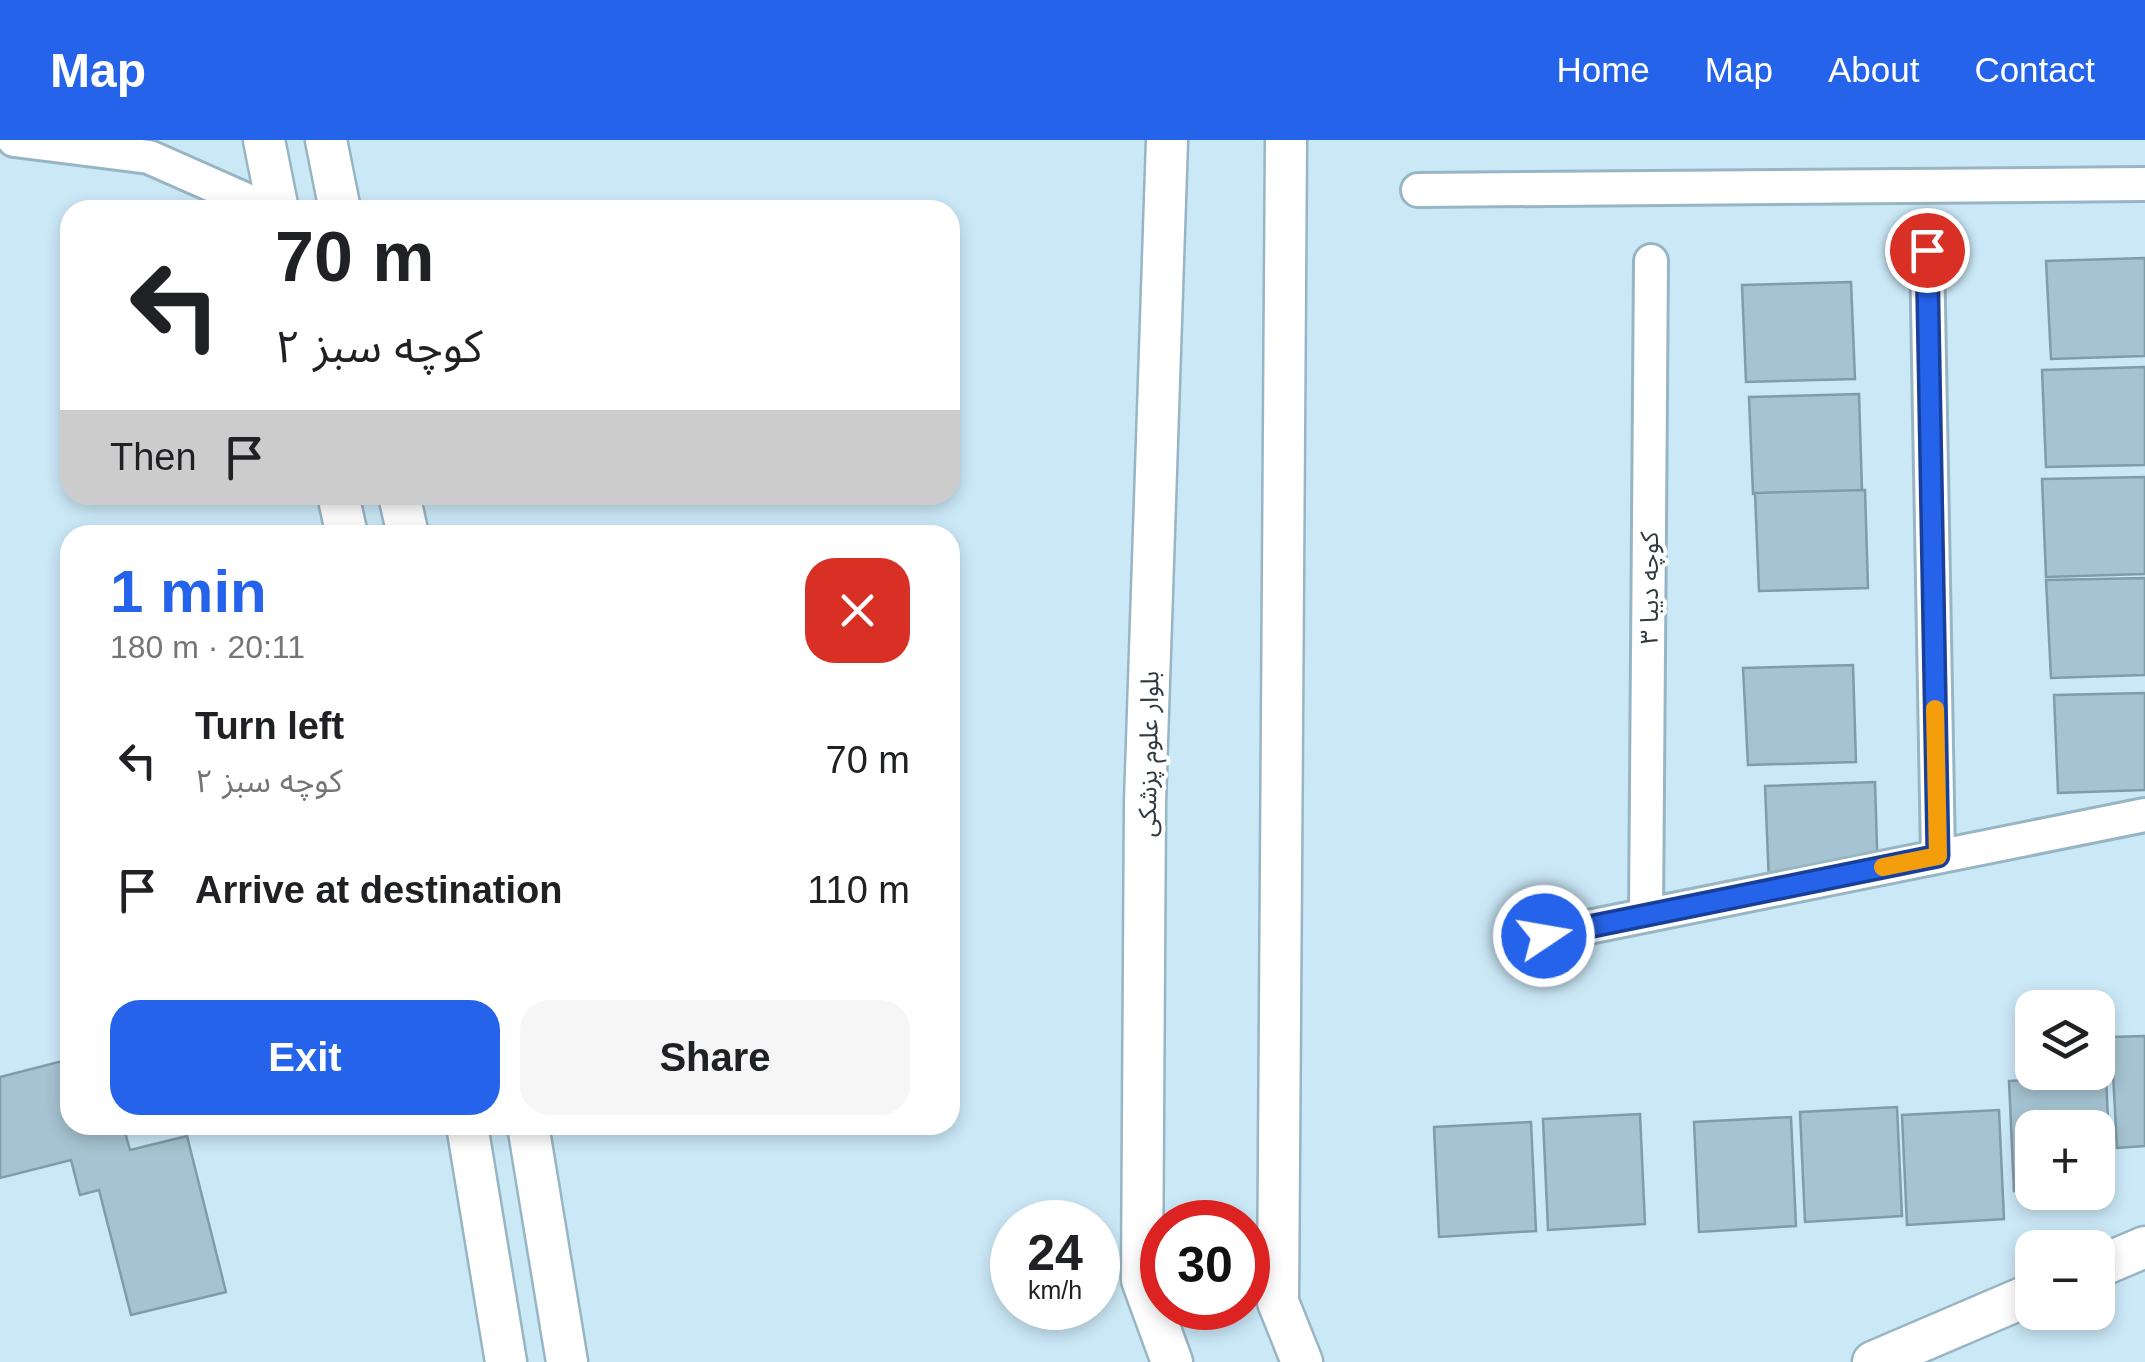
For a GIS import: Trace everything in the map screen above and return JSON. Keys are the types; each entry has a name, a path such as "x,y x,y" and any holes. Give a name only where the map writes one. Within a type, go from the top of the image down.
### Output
{"street":[{"path":"14,140 149,156 247,200"},
{"path":"264,140 276,200"},
{"path":"326,140 338,200"},
{"name":"بلوار علوم پزشکی","path":"1166,140 1146,802 1142,1280 1172,1362"},
{"path":"1286,140 1278,1302 1302,1362"},
{"path":"1418,190 2145,184"},
{"path":"1927,250 1938,856"},
{"name":"کوچه دیبا ۳","path":"1646,915 1651,261"},
{"path":"1544,936 2145,815"},
{"path":"469,1135 506,1362"},
{"path":"530,1135 560,1298 567,1362"},
{"path":"2115,1259 2145,1246"},
{"path":"500,1310 560,1298"},
{"path":"1873,1362 2015,1301"}],"building":[{"path":"2145,258 2145,356 2051,359 2046,261"},
{"path":"1851,282 1855,379 1746,382 1742,285"},
{"path":"2145,367 2145,465 2046,467 2042,370"},
{"path":"1859,394 1862,491 1753,494 1749,397"},
{"path":"2145,477 2145,574 2046,577 2042,479"},
{"path":"1865,490 1868,588 1759,591 1755,493"},
{"path":"2145,578 2145,675 2051,678 2046,580"},
{"path":"1853,665 1856,762 1748,765 1743,668"},
{"path":"2145,693 2145,790 2058,793 2054,695"},
{"path":"1875,782 1878,880 1769,883 1765,786"},
{"path":"2145,1036 2145,1146 2117,1148 2115,1037"},
{"path":"60,1062 60,1135 126,1135 130,1150 187,1136 226,1292 131,1315 99,1190 80,1195 71,1160 0,1178 0,1077"},
{"path":"2009,1081 2015,1081 2015,1090 2107,1090 2108,1110 2015,1110 2014,1191"},
{"path":"1897,1107 1902,1216 1805,1222 1800,1112"},
{"path":"1999,1110 2004,1219 1907,1225 1902,1115"},
{"path":"1640,1114 1645,1224 1548,1230 1543,1119"},
{"path":"1791,1117 1796,1226 1699,1232 1694,1122"},
{"path":"1531,1122 1536,1231 1439,1237 1434,1127"}],"slow traffic":[{"path":"1883,867 1938,856 1935,709"}],"route":[{"path":"1544,936 1938,856 1927,250"}]}
